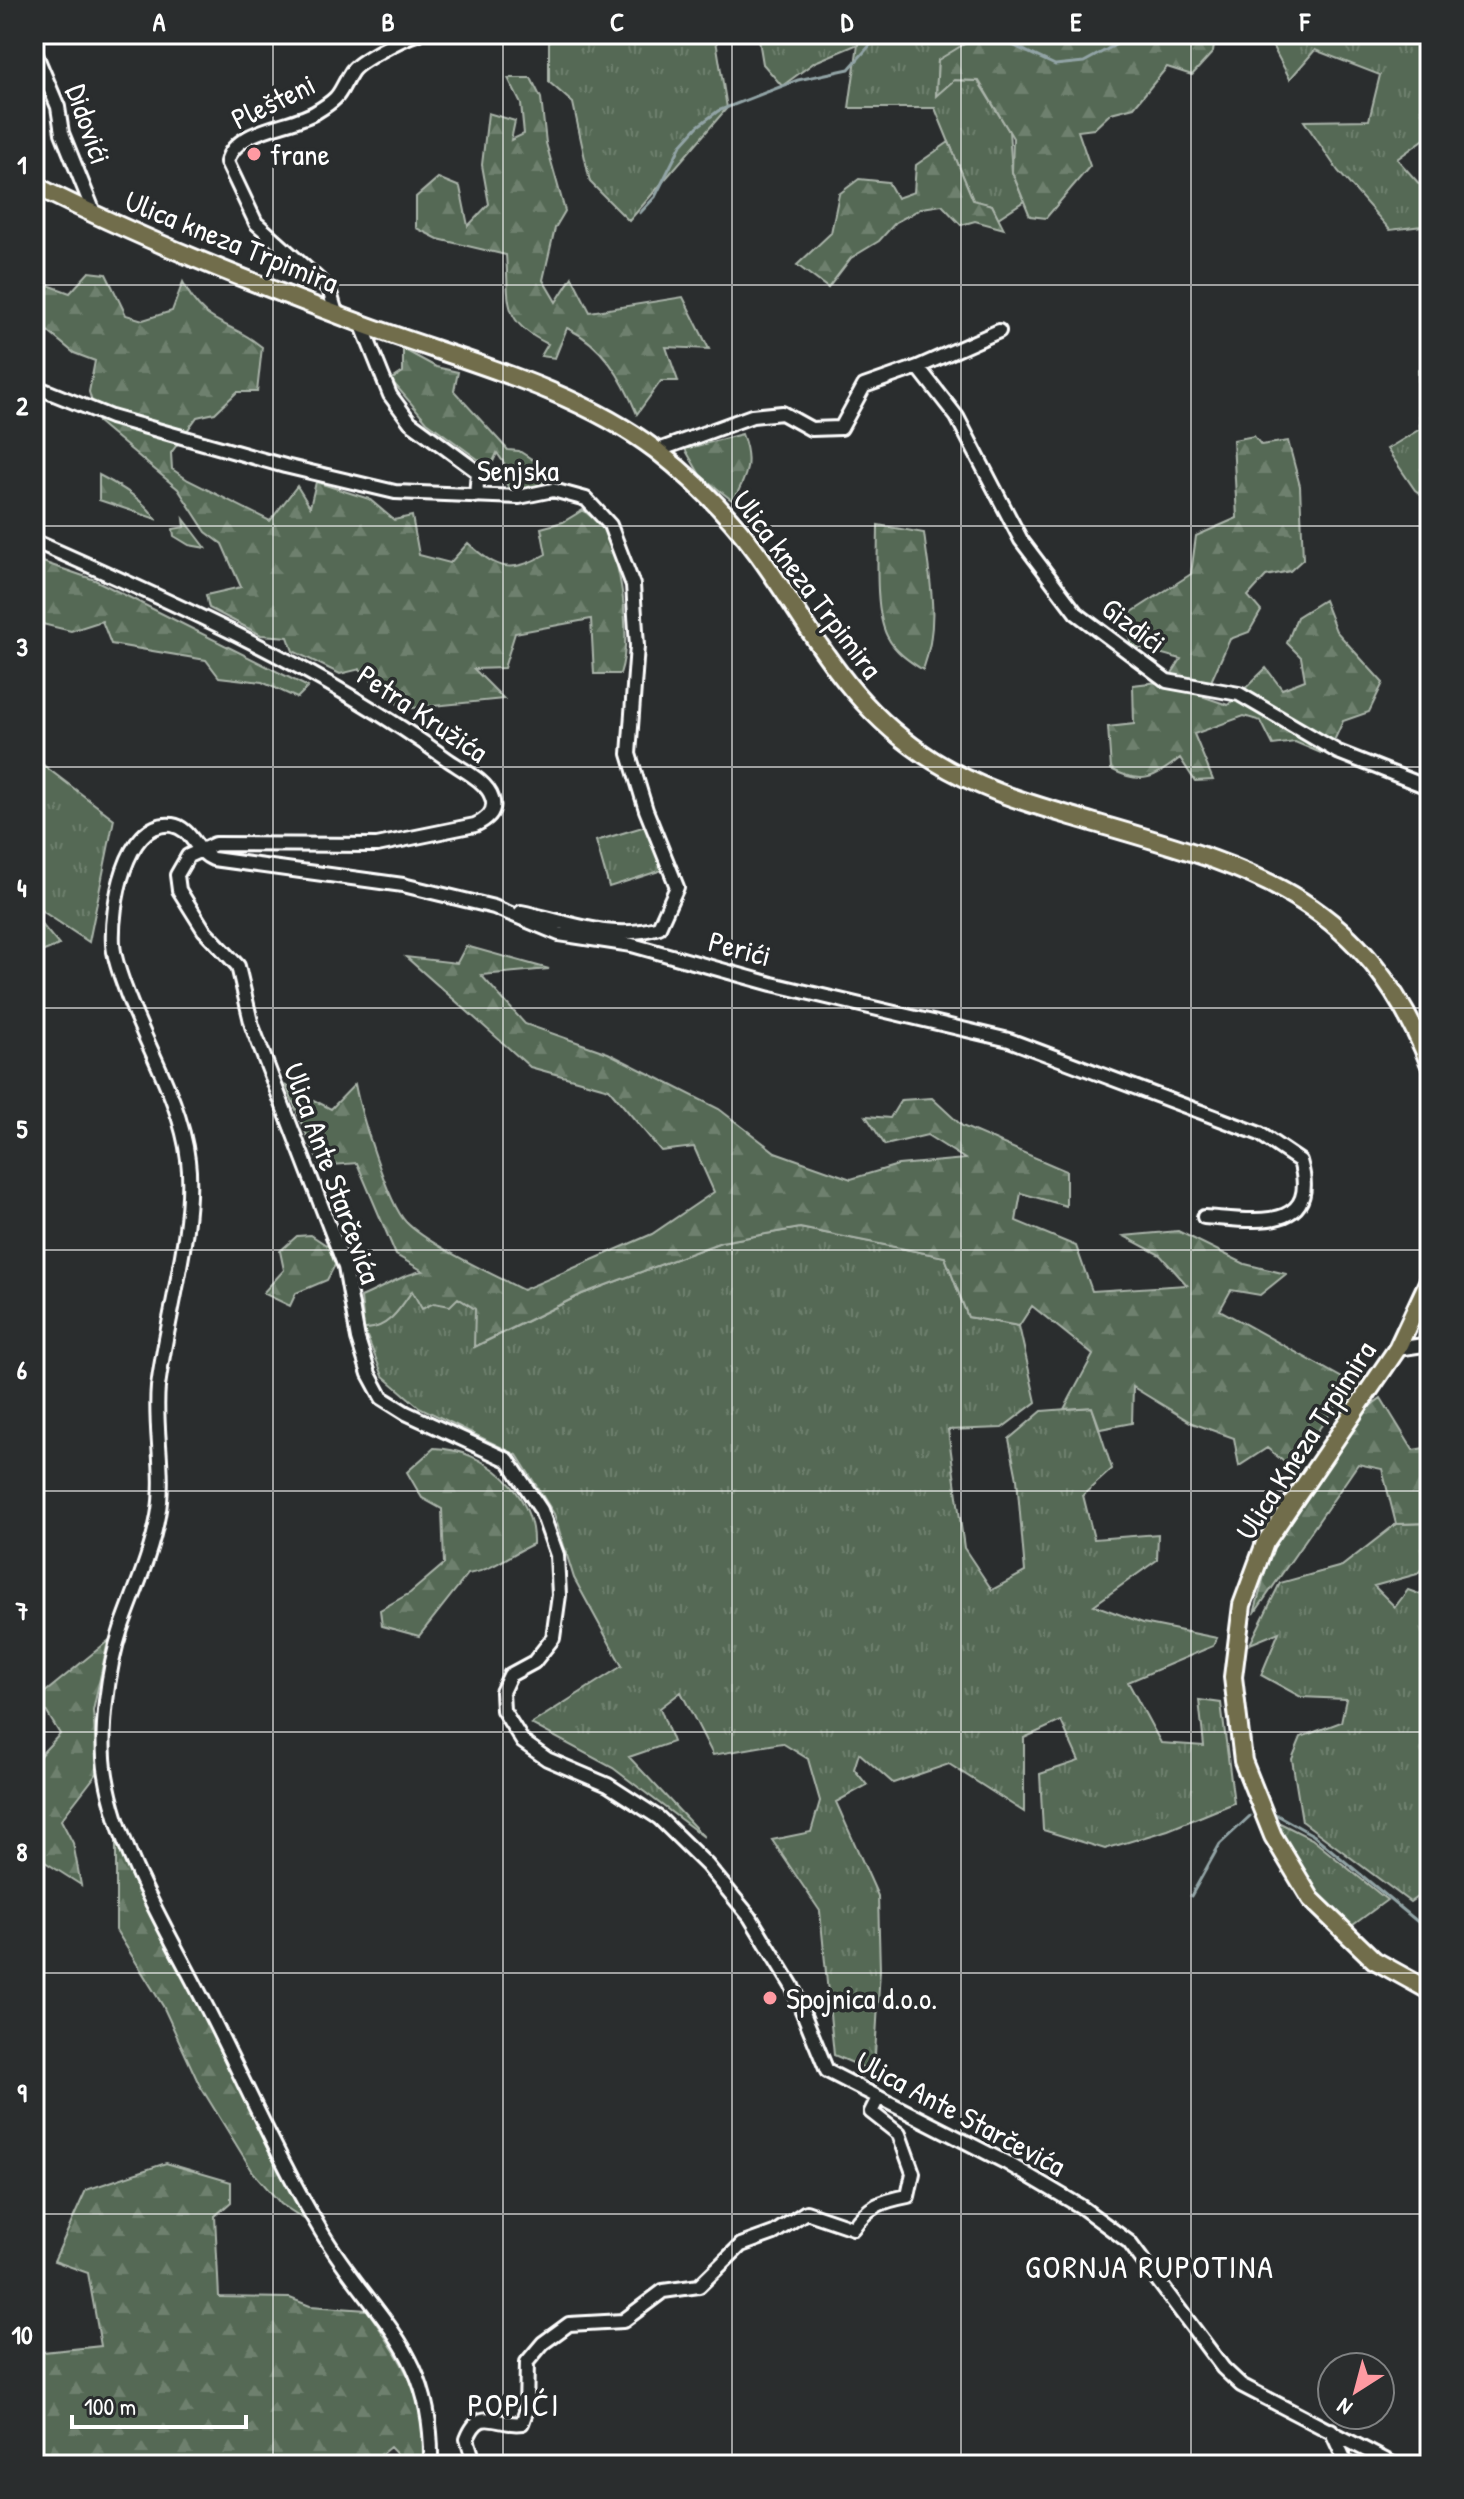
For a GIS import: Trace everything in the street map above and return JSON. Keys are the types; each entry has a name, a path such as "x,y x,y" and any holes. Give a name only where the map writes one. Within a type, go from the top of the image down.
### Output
{"main road":[{"name":"Ulica kneza Trpimira","path":"34,185 206,264 529,384 623,428 656,451 709,497 757,553 841,678 895,734 962,778 1002,795 1214,858 1267,879 1316,908 1348,935 1380,972 1413,1022 1430,1065"},
{"name":"Ulica Kneza Trpimira","path":"1430,1278 1397,1349 1350,1413 1265,1543 1242,1605 1233,1677 1243,1761 1273,1836 1311,1899 1374,1960 1430,1991"}],"street":[{"name":"Plešteni","path":"336,313 329,289 256,223 227,162 229,153 237,145 288,121 313,115 342,95 354,68 417,34"},
{"name":"Didovići","path":"34,50 58,107 62,133 95,215"},
{"path":"361,323 390,395 410,422 430,440 461,457 478,472 476,496"},
{"path":"656,451 752,416 782,413 811,429 841,428 864,386 918,367 999,331"},
{"name":"Gizdići","path":"918,367 957,417 1021,540 1076,613 1167,681 1239,694 1338,752 1430,788"},
{"name":"Senjska","path":"34,386 111,417 285,466 395,492 519,497 553,490 586,499 610,525 633,585 637,646 629,754 646,810 677,887 659,927 638,934 618,934 494,907"},
{"name":"Petra Kružića","path":"34,541 300,665 407,730 482,784 492,797 493,809 487,819 414,839 331,847 215,844 198,850"},
{"path":"198,850 190,836 174,825 161,826 136,841 127,858 112,941 124,985 176,1112 189,1161 187,1207 158,1391 159,1513 140,1581 119,1634 105,1717 105,1774 123,1837 285,2169 324,2236 410,2353 428,2408 431,2465"},
{"name":"Perići","path":"198,850 213,859 403,885 494,907 559,934 632,945 772,984 1009,1040 1260,1134 1300,1161 1306,1183 1301,1203 1291,1213 1271,1221 1204,1217"},
{"name":"Ulica Ante Starčevića","path":"198,850 181,865 179,890 204,930 238,966 252,1026 345,1267 358,1339 369,1374 382,1398 406,1413 508,1460 541,1510 557,1555 559,1595 553,1638 534,1662 510,1675 502,1692 503,1710 523,1742 547,1759 608,1785 659,1818 707,1865 750,1917 792,1986 827,2071 1007,2163 1080,2206 1129,2242 1223,2368 1241,2385 1316,2422"},
{"path":"1397,1349 1430,1344"},
{"path":"475,2465 467,2439 472,2427 485,2418 522,2423 526,2412 527,2362 543,2343 569,2324 623,2321 663,2291 699,2286 741,2245 774,2233 806,2212 853,2228 865,2210 886,2200 908,2196 913,2173 899,2134 871,2112 878,2098"},
{"path":"1331,2431 1347,2465"},
{"name":"Ulica Ante Starčevića","path":"1333,2431 1395,2465"}],"green space":[{"path":"549,34 715,34 727,108 629,221 590,182 573,103 549,82"},
{"path":"758,34 1038,34 1031,45 971,40 938,61 936,95 954,80 978,81 1009,131 1012,172 1024,201 998,218 992,205 973,201 935,108 849,108 858,44 815,62 782,86 763,64"},
{"path":"1038,34 1216,34 1213,52 1192,75 1167,67 1134,107 1111,113 1094,129 1078,131 1090,166 1046,218 1030,216 1012,172 1013,138 979,81 954,80 936,96 938,60 971,40 1030,45"},
{"path":"1266,34 1430,34 1430,135 1397,159 1430,196 1430,225 1390,230 1338,171 1304,121 1369,120 1380,75 1315,50 1290,79"},
{"path":"508,78 531,78 541,98 546,143 565,211 555,228 543,280 556,302 572,277 590,312 683,297 709,349 666,347 678,381 661,381 637,414 610,364 580,335 567,328 555,358 541,356 548,344 522,327 510,308 506,255 438,239 416,228 416,197 438,178 460,187 468,226 489,204 482,165 488,113 515,121 511,140 524,134 521,104"},
{"path":"949,142 973,200 992,205 1004,229 975,221 961,225 942,205 922,208 896,222 879,241 851,258 828,288 797,265 831,233 839,194 859,179 888,182 897,198 914,192 916,165"},
{"path":"89,272 106,274 126,315 143,320 172,311 183,282 200,308 262,347 257,392 237,392 215,413 197,417 171,453 172,469 188,480 270,521 297,486 310,507 316,482 369,499 394,520 412,516 419,555 450,563 468,543 496,564 513,566 523,565 546,554 541,528 563,522 583,510 602,527 620,578 625,641 620,674 594,674 591,619 515,633 504,668 474,669 504,699 403,709 360,669 340,674 293,651 288,637 261,635 209,608 206,595 241,587 222,544 206,532 178,489 98,422 89,392 95,361 74,353 34,320 34,280 70,293"},
{"path":"403,349 436,367 458,372 454,391 508,450 519,451 541,465 543,486 512,493 503,478 506,466 497,453 490,468 427,422 391,380 403,372"},
{"path":"1430,364 1430,501 1415,490 1387,449 1420,429 1418,370"},
{"path":"742,434 747,469 733,501 700,475 685,449"},
{"path":"1254,436 1261,445 1288,441 1300,486 1303,559 1290,571 1266,576 1248,596 1261,611 1249,632 1230,639 1204,697 1228,705 1266,668 1282,689 1305,680 1301,657 1287,643 1297,617 1324,600 1336,631 1383,683 1369,712 1343,721 1333,743 1321,753 1295,742 1273,745 1261,721 1244,716 1194,734 1213,780 1195,781 1180,758 1155,775 1139,778 1122,774 1111,769 1108,727 1134,724 1133,685 1167,681 1181,659 1130,645 1129,614 1191,574 1196,536 1237,518 1233,440"},
{"path":"99,475 138,499 156,519 99,500"},
{"path":"184,519 206,548 189,545 174,536 173,529 185,527"},
{"path":"878,525 924,533 932,619 923,670 894,647 883,625 878,582"},
{"path":"34,559 95,580 308,687 297,698 262,682 219,677 206,660 111,644 102,621 71,631 38,623 34,608"},
{"path":"34,758 114,819 89,942 42,911 34,900"},
{"path":"646,826 662,870 609,887 596,841"},
{"path":"34,915 59,945 34,955"},
{"path":"466,946 549,969 481,975 525,1024 608,1053 719,1109 775,1152 851,1179 898,1165 965,1159 927,1135 885,1145 866,1116 890,1118 901,1100 932,1098 962,1126 1066,1171 1066,1206 1021,1193 1016,1221 1076,1246 1092,1291 1187,1285 1160,1255 1124,1236 1178,1231 1245,1264 1286,1274 1260,1295 1231,1290 1220,1310 1353,1384 1309,1442 1294,1470 1267,1448 1239,1466 1234,1438 1192,1423 1133,1387 1132,1423 1100,1429 1092,1407 1064,1409 1093,1355 1032,1306 1019,1326 968,1317 945,1257 800,1228 721,1242 582,1294 474,1347 475,1309 458,1298 450,1306 434,1303 422,1309 412,1291 386,1322 364,1329 361,1297 400,1278 423,1271 396,1255 357,1163 320,1166 286,1086 331,1109 355,1084 383,1178 406,1222 445,1249 523,1290 652,1234 714,1192 694,1147 661,1151 609,1089 530,1067 406,957 457,963"},
{"path":"800,1228 945,1257 968,1317 1019,1326 1036,1402 1002,1428 948,1430 964,1548 992,1590 1025,1572 1017,1479 1009,1439 1042,1411 1092,1407 1112,1469 1083,1495 1094,1539 1158,1534 1157,1560 1094,1605 1143,1623 1217,1638 1213,1646 1128,1682 1161,1743 1204,1746 1199,1700 1221,1703 1234,1803 1168,1830 1105,1849 1043,1830 1040,1774 1079,1761 1061,1721 1024,1738 1024,1812 949,1764 893,1783 859,1753 854,1769 867,1785 836,1802 878,1896 880,1970 874,2072 834,2055 820,1911 772,1840 811,1832 820,1801 808,1759 782,1743 713,1755 681,1692 660,1708 673,1742 629,1757 704,1837 613,1768 531,1724 622,1666 574,1578 554,1514 517,1455 419,1407 383,1376 364,1329 386,1322 398,1311 411,1290 434,1303 458,1298 475,1309 475,1347 582,1294 721,1242"},
{"path":"311,1235 329,1247 335,1265 327,1280 296,1293 290,1306 263,1293 284,1270 280,1251 297,1236"},
{"path":"1381,1398 1413,1450 1430,1447 1430,1523 1396,1524 1382,1469 1358,1464 1254,1614 1271,1550 1362,1412"},
{"path":"434,1448 471,1456 503,1477 525,1507 533,1544 494,1565 468,1574 419,1636 382,1626 380,1610 410,1593 444,1564 442,1509 422,1498 407,1472"},
{"path":"1430,1523 1430,1560 1417,1574 1374,1586 1395,1607 1408,1590 1430,1598 1430,1686 1419,1699 1430,1713 1430,1771 1427,1774 1430,1778 1430,1888 1410,1902 1302,1821 1292,1759 1301,1737 1341,1722 1346,1699 1301,1697 1261,1675 1279,1632 1250,1644 1280,1583 1342,1566 1396,1524"},
{"path":"108,1641 93,1711 98,1772 61,1820 73,1843 81,1885 34,1855 34,1762 60,1734 38,1698"},
{"path":"1272,1819 1312,1839 1387,1900 1349,1928 1321,1897"},
{"path":"116,1832 302,2207 304,2219 281,2204 253,2172 199,2084 163,2006 116,1930"},
{"path":"166,2163 231,2182 231,2202 215,2216 219,2297 290,2298 310,2306 367,2310 401,2363 420,2404 427,2445 424,2465 407,2465 390,2447 368,2465 34,2465 34,2353 101,2346 88,2273 54,2261 86,2190"}],"waterway":[{"path":"640,213 655,197 681,145 698,126 718,111 798,80 849,69 880,34"},
{"path":"975,34 991,35 1055,65 1084,62 1128,38 1161,34"},
{"path":"1270,1811 1313,1835 1430,1932"},
{"path":"1191,1896 1220,1844 1250,1816"}],"place":[{"name":"frane","path":"254,154"},
{"name":"Spojnica d.o.o.","path":"770,1998"}],"district":[{"name":"GORNJA RUPOTINA","path":"1150,2266"},
{"name":"POPIĆI","path":"514,2404"}]}
